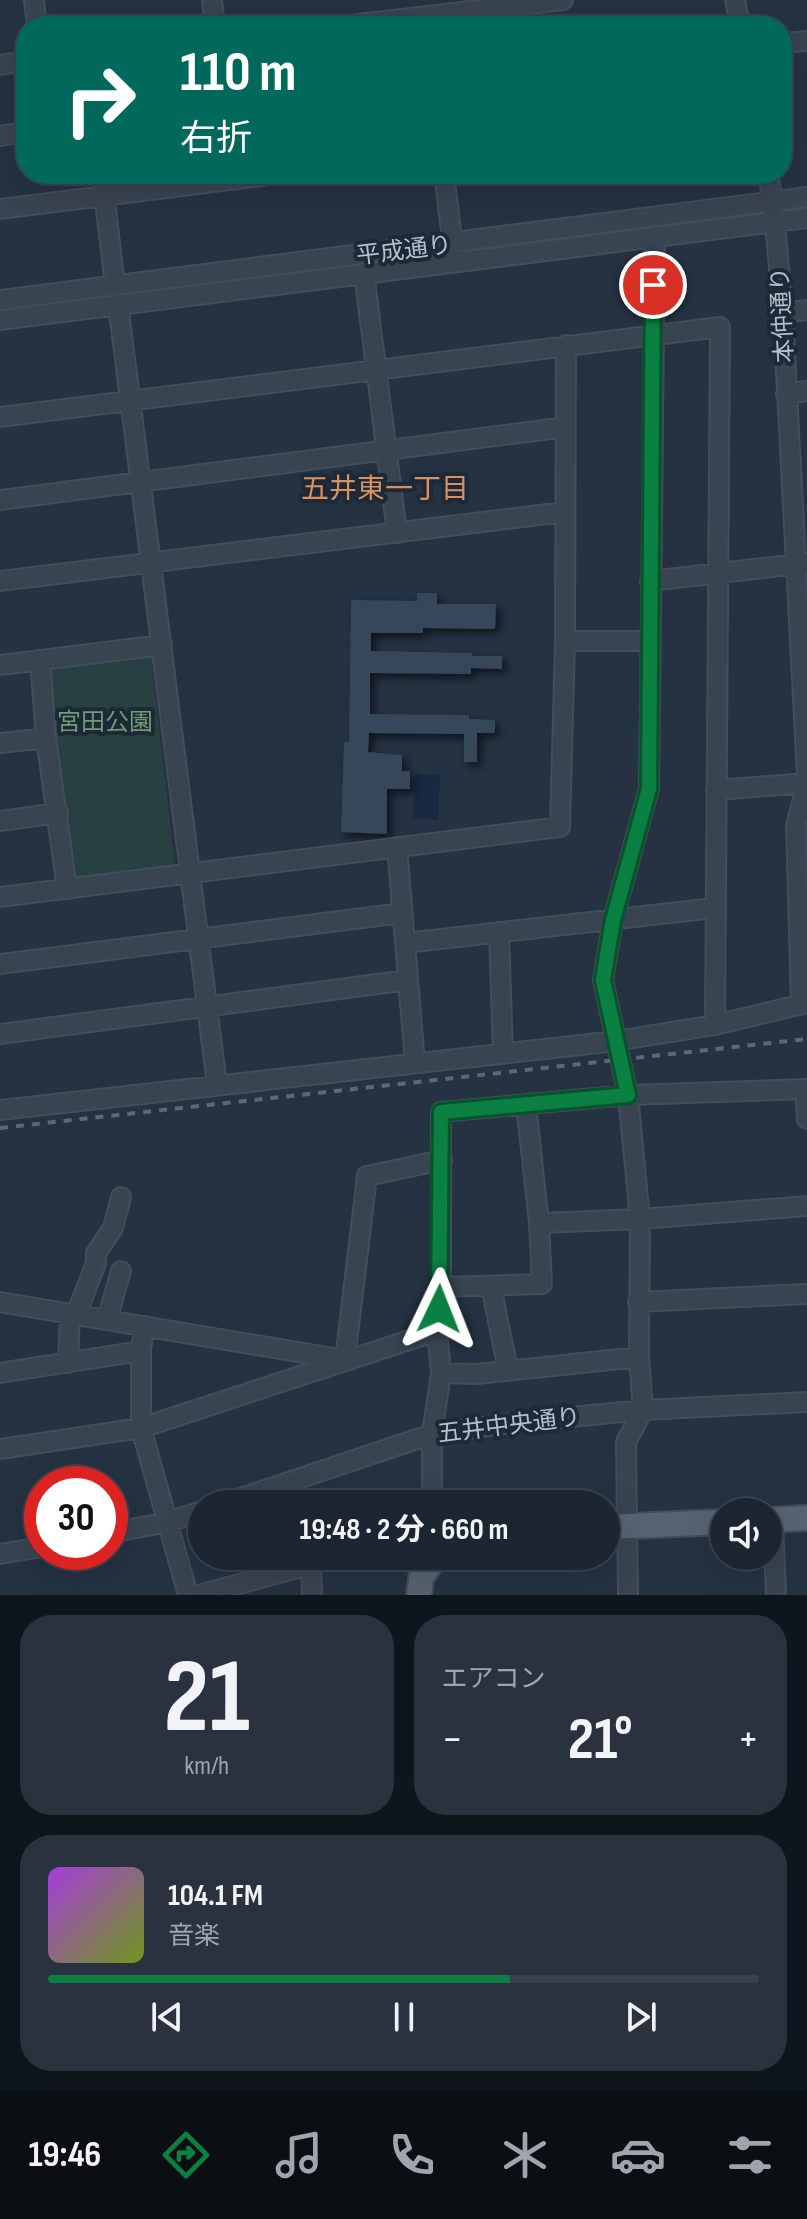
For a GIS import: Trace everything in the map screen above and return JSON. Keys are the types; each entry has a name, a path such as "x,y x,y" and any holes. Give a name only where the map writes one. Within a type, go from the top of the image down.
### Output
{"main road":[{"path":"782,1519 807,1518"},
{"path":"620,1527 710,1523"},
{"path":"419,1595 421,1578 426,1570"}],"street":[{"path":"462,16 563,0"},
{"path":"103,184 217,1085"},
{"path":"0,209 172,184"},
{"path":"445,184 454,252"},
{"name":"本仲通り","path":"770,184 783,313 786,394 799,473 807,776"},
{"name":"平成通り","path":"0,320 117,295 454,252 807,197"},
{"name":"平成通り","path":"0,300 117,295 364,273 454,252 655,236 776,231 807,218"},
{"path":"620,1493 626,1442 643,1410 638,1302 640,1219 628,1095 603,980 613,920 649,789 655,236"},
{"path":"364,273 397,533"},
{"path":"783,313 807,310"},
{"path":"0,417 720,327 715,1025"},
{"path":"0,897 560,827 565,641 566,345"},
{"path":"786,394 807,391"},
{"path":"0,500 566,427"},
{"path":"0,581 564,512"},
{"path":"650,581 801,564"},
{"path":"565,641 650,641"},
{"path":"0,665 162,645"},
{"path":"40,660 46,738 67,889"},
{"path":"0,743 46,738"},
{"path":"0,1110 616,1041 715,1025 804,1004 796,825 807,784 716,790"},
{"path":"0,821 58,813"},
{"path":"397,847 415,1063"},
{"path":"405,943 714,908"},
{"path":"0,964 402,913"},
{"path":"499,932 503,1054"},
{"path":"0,1034 408,980"},
{"path":"432,1490 432,1434 441,1373 437,1331 441,1287 441,1112 628,1095 806,1089 807,1119"},
{"path":"441,1287 542,1284 539,1223 526,1104"},
{"path":"345,1360 367,1176 442,1160"},
{"path":"68,1363 73,1314 96,1263 96,1253 113,1228 121,1197"},
{"path":"539,1223 640,1219 807,1206"},
{"path":"107,1320 121,1271"},
{"path":"491,1286 508,1370"},
{"path":"638,1302 807,1294"},
{"path":"0,1302 345,1360"},
{"path":"144,1326 141,1428 188,1595"},
{"path":"0,1449 141,1428 437,1331"},
{"path":"0,1373 141,1351"},
{"path":"441,1373 477,1374 639,1357"},
{"name":"五井中央通り","path":"265,1490 432,1434 643,1410 807,1402"},
{"path":"128,1530 188,1516"},
{"path":"0,1554 24,1550"},
{"path":"620,1550 628,1595"},
{"path":"199,1595 292,1570"},
{"path":"311,1570 312,1595"},
{"path":"774,1570 776,1595"}],"green space":[{"name":"宮田公園","path":"146,654 151,656 175,867 70,878 45,672 52,666"}],"water":[{"path":"415,774 440,775 438,820 413,818"}],"building":[{"path":"417,593 437,593 437,604 496,604 495,629 423,628 423,633 371,633 371,651 502,656 502,669 471,668 471,674 370,673 370,714 469,715 469,719 495,720 495,733 477,733 477,762 464,762 464,734 369,733 368,752 402,755 402,771 410,771 410,789 387,789 387,834 341,832 344,742 349,742 351,600 417,601"}],"railway":[{"path":"0,1128 807,1039"}],"district":[{"name":"五井東一丁目","path":"385,488"}],"route":[{"path":"439,1309 441,1112 628,1095 603,980 613,920 649,789 653,285"}]}
